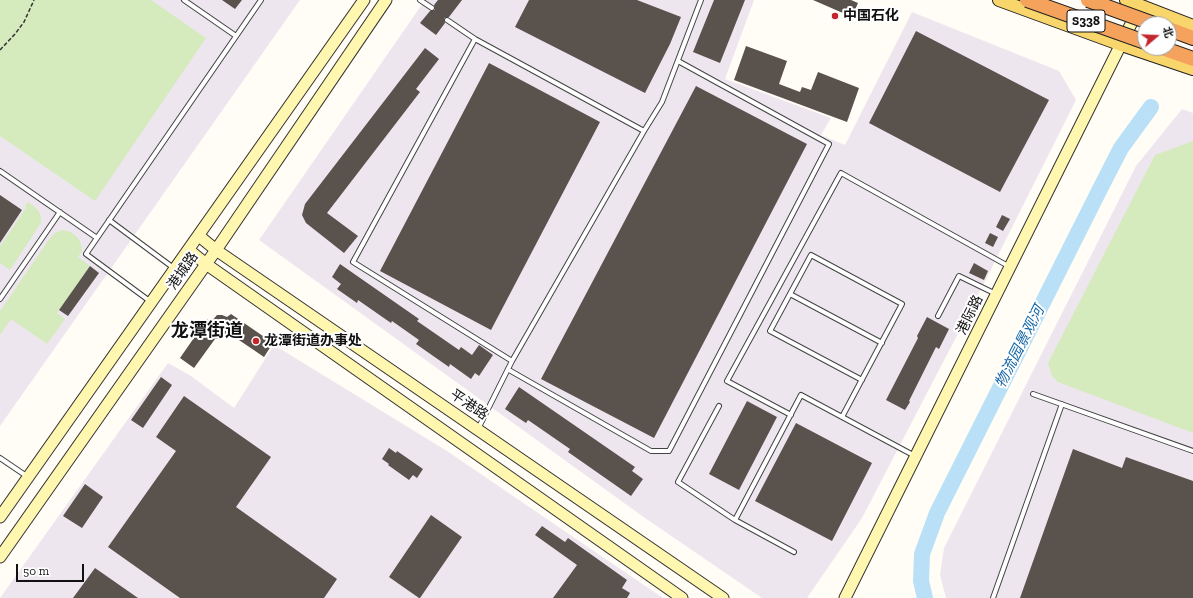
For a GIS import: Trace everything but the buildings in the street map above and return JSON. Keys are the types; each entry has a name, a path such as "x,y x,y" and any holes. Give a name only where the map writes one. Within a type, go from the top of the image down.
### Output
{"highway":[{"name":"S338","path":"1027,0 1137,39"},
{"name":"S338","path":"1088,0 1137,18"},
{"path":"1177,33 1193,38"},
{"path":"1177,53 1193,59"}],"main road":[{"path":"999,0 1193,69"},
{"path":"1126,0 1193,26"}],"street":[{"name":"港城路","path":"0,517 364,0"},
{"name":"港城路","path":"0,557 216,250 386,0"},
{"name":"港际路","path":"845,598 1122,45 1140,5"},
{"name":"平港路","path":"199,236 216,250 723,598"},
{"path":"189,250 206,264 682,598"}],"lane":[{"path":"184,0 236,36"},
{"path":"152,302 86,254 261,0"},
{"path":"420,0 432,8"},
{"path":"478,430 509,370 512,361 662,102 701,0"},
{"path":"447,20 475,39 644,131"},
{"path":"475,39 353,262 512,361"},
{"path":"509,370 650,451 669,451 829,144 678,62"},
{"path":"0,171 97,238"},
{"path":"791,415 727,382 841,173 1010,267"},
{"path":"0,299 60,212"},
{"path":"110,220 175,269"},
{"path":"842,417 862,380 882,343 902,304 811,255 770,331 862,380"},
{"path":"938,316 959,276 997,294"},
{"path":"790,294 882,343"},
{"path":"1033,394 1193,451"},
{"path":"735,520 801,395 916,456"},
{"path":"993,598 1062,404"},
{"path":"719,406 678,482 735,520 794,552"},
{"path":"0,458 28,477"}],"path":[{"path":"0,50 24,22 34,0"}],"shaded area":[{"path":"0,0 300,0 0,426"},
{"path":"425,0 754,0 725,79 831,118 821,135 845,145 912,12 1059,71 1076,100 977,297 862,518 807,598 762,598 645,518 259,240"},
{"path":"1182,109 1193,113 1193,598 946,598 940,575 944,548 1136,166"},
{"path":"274,345 447,451 663,598 0,598 168,363 191,376 234,408"}],"green space":[{"path":"0,0 151,0 206,38 95,201 0,136"},
{"path":"1193,141 1193,433 1058,382 1052,376 1048,363 1155,155"},
{"path":"28,202 38,211 41,216 41,223 10,270 0,263 0,246 26,208 25,206"},
{"path":"62,230 74,234 79,239 82,251 78,257 90,266 57,313 65,319 47,344 11,319 0,335 0,311 50,238 55,233"}],"waterway":[{"name":"物流园景观河","path":"925,598 921,581 922,554 937,513 1121,148 1151,107"}],"place":[{"name":"中国石化","path":"835,16"},
{"name":"龙潭街道办事处","path":"256,341"}],"district":[{"name":"龙潭街道","path":"207,331"}]}
